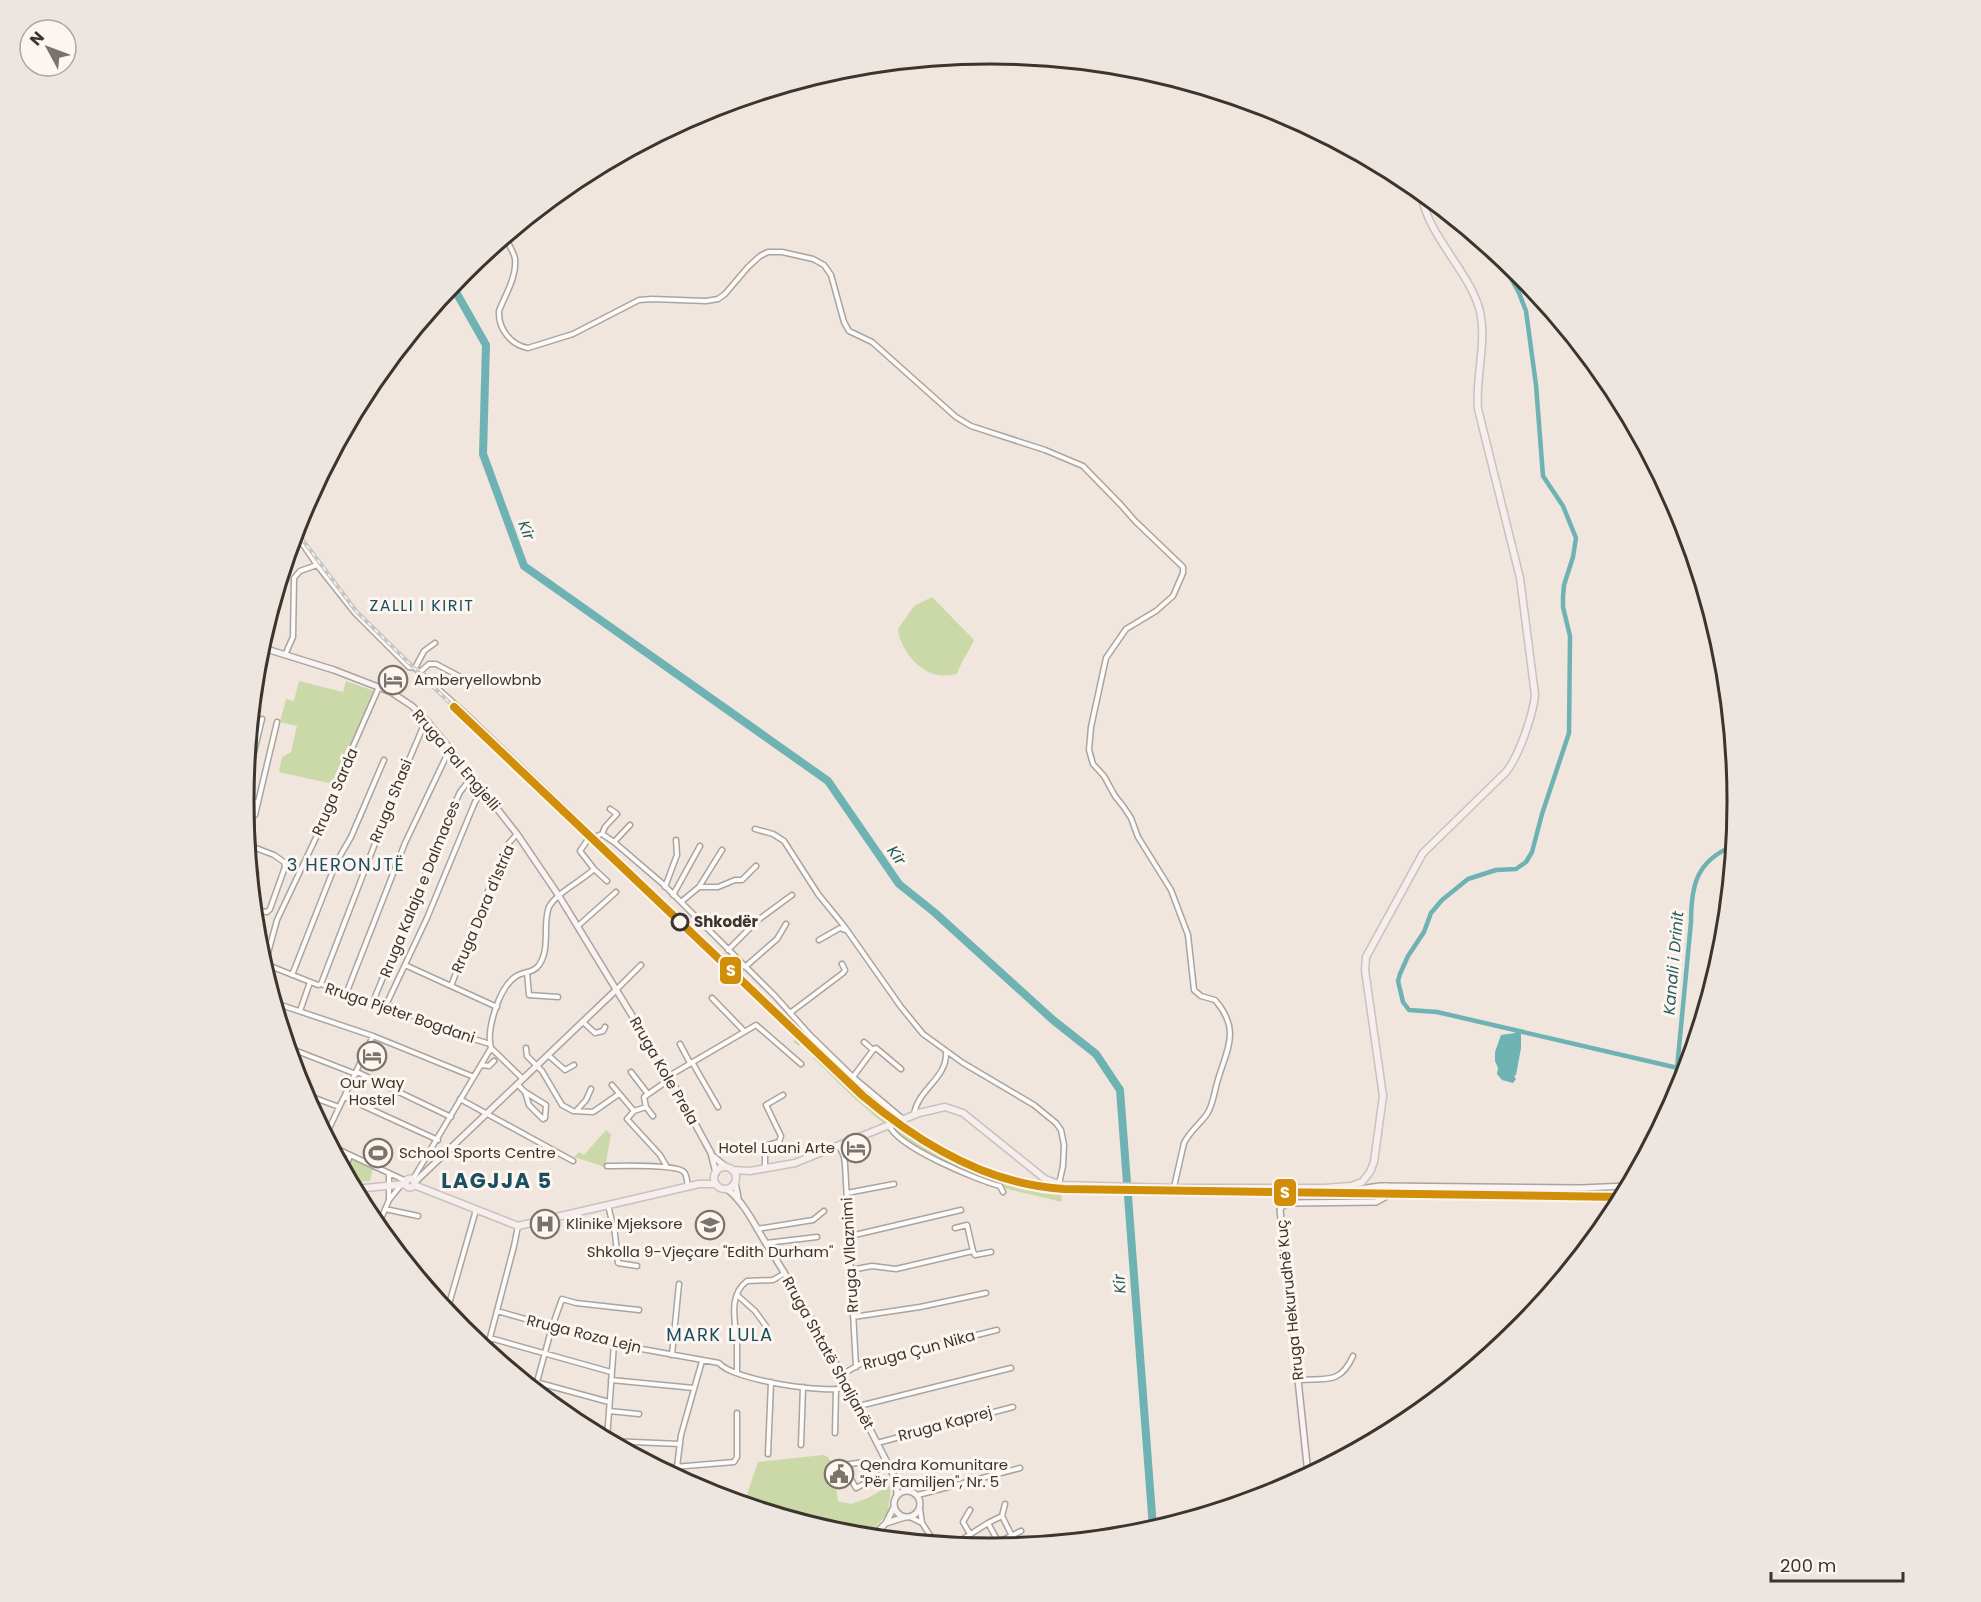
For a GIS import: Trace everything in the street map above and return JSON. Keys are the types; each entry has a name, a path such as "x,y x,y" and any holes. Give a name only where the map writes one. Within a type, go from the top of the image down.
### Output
{"main road":[{"path":"699,1184 720,1169 750,1171 795,1163 938,1107 958,1110 1039,1175 1060,1184 1159,1188 1324,1188 1351,1186 1362,1182 1368,1176 1374,1162 1383,1090 1365,970 1368,951 1419,858 1506,772 1513,762 1534,701 1532,667 1520,578 1478,409 1481,355 1480,312 1472,292 1425,207"},
{"name":"Rruga Pal Engjelli","path":"269,651 379,687 401,698 426,720 517,834 559,896 616,990"},
{"path":"409,1183 487,1113 616,990"},
{"name":"Rruga Kole Prela","path":"616,990 711,1153 715,1174"},
{"name":"Rruga Kole Prela","path":"711,1153 729,1169"},
{"path":"729,1169 735,1181"},
{"path":"715,1174 716,1184 720,1188 727,1189 750,1171"},
{"name":"Rruga Shtatë Shaljanët","path":"735,1181 740,1202"},
{"path":"365,1188 409,1183 518,1226 688,1186 716,1184"},
{"path":"1324,1188 1346,1191 1386,1186 1618,1186"},
{"name":"Rruga Hekurudhë Kuç","path":"1307,1466 1280,1210 1283,1205 1291,1203 1377,1202 1385,1197 1386,1186"},
{"name":"Rruga Shtatë Shaljanët","path":"727,1189 740,1202 785,1273 843,1374 896,1480 907,1490"},
{"name":"Rruga Shtatë Shaljanët","path":"896,1480 897,1495"},
{"path":"880,1529 886,1523 894,1507 894,1501 901,1491 907,1490 918,1495 920,1509 918,1512 886,1523"},
{"path":"894,1507 900,1515 907,1517"}],"street":[{"path":"508,244 514,253 515,264 499,311 500,321 507,336 528,348 573,334 639,300 706,301 718,299 753,262 768,252 782,252 818,260 831,274 844,322 851,333 872,342 956,417 971,426 1045,450 1083,466 1183,567 1184,573 1173,596 1156,611 1126,629 1106,658 1088,744 1093,764 1104,776 1131,818 1138,837 1171,890 1188,935 1194,990 1201,996 1215,1000 1225,1015 1230,1029 1228,1053 1216,1084 1209,1112 1184,1143 1174,1188"},
{"path":"301,542 355,613 380,639 409,667 420,672 594,837 602,834 605,826 616,813 610,809"},
{"path":"285,655 293,637 294,578 300,571 317,565"},
{"path":"415,668 424,651 435,643"},
{"path":"420,672 429,664 436,664 472,683 483,683"},
{"name":"Rruga Sarda","path":"269,949 277,920 321,827 379,687"},
{"path":"257,738 262,718"},
{"name":"Rruga Shasi","path":"321,984 391,801 426,720"},
{"path":"255,815 277,722"},
{"path":"346,994 405,843 446,757 452,750"},
{"path":"292,975 336,863 351,837 384,760"},
{"name":"Rruga Kalaja e Dalmaces","path":"372,1004 455,802 472,777"},
{"path":"386,1005 475,802 483,791"},
{"path":"254,802 258,803"},
{"path":"614,842 630,825"},
{"path":"755,829 781,838 810,882 918,1029 946,1050 1034,1105 1056,1123 1061,1130 1064,1144 1060,1184"},
{"name":"Rruga Dora d'Istria","path":"451,986 480,908 508,844 517,834"},
{"path":"602,834 681,902 810,1035 853,1077 903,1119"},
{"path":"591,835 580,850 594,869 607,881"},
{"path":"665,887 677,855 676,840"},
{"path":"673,895 700,846"},
{"path":"256,848 274,855 284,862 285,867 270,909 267,912 262,911"},
{"path":"681,902 699,887 722,850"},
{"path":"699,887 718,887 735,880 742,880 756,866"},
{"path":"389,1200 409,1183 438,1140 481,1065 490,1046 497,1007 507,983 518,974 537,968 542,959 548,909 559,896 594,869"},
{"path":"578,926 616,892"},
{"path":"728,950 758,920 792,895"},
{"path":"745,967 777,939 786,924"},
{"path":"819,940 840,928 846,931"},
{"path":"790,1013 843,973 845,970 842,963"},
{"path":"405,965 497,1007"},
{"path":"616,990 641,965"},
{"name":"Rruga Pjeter Bogdani","path":"273,967 372,1004 386,1005 490,1046"},
{"path":"527,972 529,995 558,996"},
{"name":"Rruga Pjeter Bogdani","path":"300,1011 310,982"},
{"path":"712,998 744,1031"},
{"path":"283,1006 373,1036 474,1077"},
{"path":"583,1022 595,1033 603,1031 605,1027"},
{"path":"653,1116 646,1107 644,1096 691,1063 753,1026 759,1027 801,1064"},
{"path":"330,1127 373,1036"},
{"path":"864,1042 873,1050 876,1048 901,1069"},
{"path":"680,1044 718,1107"},
{"path":"490,1046 523,1079"},
{"path":"526,1048 527,1056 546,1077 562,1105 568,1109 593,1112 619,1094"},
{"path":"853,1077 873,1050"},
{"path":"914,1115 916,1105 943,1070 946,1050"},
{"path":"298,1051 356,1073 451,1117"},
{"path":"548,1055 565,1070 574,1065"},
{"path":"481,1065 489,1066 494,1061"},
{"path":"631,1072 648,1094"},
{"path":"517,1084 546,1105 545,1118 543,1119 529,1105 525,1092"},
{"path":"612,1085 634,1111"},
{"path":"577,1110 586,1100 591,1089"},
{"path":"765,1169 765,1154 768,1145 779,1142 781,1136 766,1105 783,1095"},
{"path":"344,1097 438,1140"},
{"path":"317,1099 339,1107"},
{"path":"460,1100 573,1161"},
{"path":"646,1107 634,1111 628,1117 628,1122 660,1155 667,1167"},
{"path":"889,1125 893,1134 905,1142 966,1175 1000,1186 1003,1192"},
{"name":"Rruga Vllaznimi","path":"839,1145 844,1157 847,1193 856,1367"},
{"path":"344,1152 409,1183"},
{"path":"348,1160 350,1155"},
{"path":"607,1166 667,1167 683,1171 688,1186"},
{"path":"382,1215 389,1200 389,1173"},
{"path":"847,1193 894,1184"},
{"path":"608,1205 615,1234 618,1263 638,1266"},
{"path":"385,1209 418,1216"},
{"path":"450,1301 476,1210"},
{"path":"849,1235 961,1210"},
{"path":"757,1229 806,1221 818,1217 824,1211"},
{"path":"955,1228 967,1225 975,1255 991,1252"},
{"path":"518,1226 490,1338 611,1372"},
{"path":"766,1243 817,1238"},
{"path":"851,1270 872,1266 896,1269 973,1251"},
{"path":"736,1372 737,1343 734,1313 739,1290 747,1281 773,1280 785,1273"},
{"path":"672,1355 679,1284"},
{"path":"853,1317 920,1307 986,1293"},
{"path":"737,1295 755,1311 766,1326"},
{"path":"536,1380 560,1303 564,1298 576,1303 639,1310"},
{"name":"Rruga Roza Lejn","path":"497,1311 614,1344 719,1363 725,1369 771,1382 803,1387 836,1389 849,1387"},
{"name":"Rruga Çun Nika","path":"843,1374 860,1364 997,1330"},
{"path":"608,1430 614,1344"},
{"path":"1298,1380 1334,1379 1343,1372 1353,1356"},
{"path":"676,1467 702,1360"},
{"path":"859,1406 1011,1368"},
{"path":"611,1380 694,1388"},
{"path":"768,1454 771,1382"},
{"path":"539,1383 609,1402"},
{"path":"801,1445 803,1387"},
{"path":"835,1433 836,1389"},
{"name":"Rruga Kaprej","path":"877,1443 1012,1407"},
{"path":"609,1411 639,1414"},
{"path":"676,1467 737,1460 737,1413"},
{"path":"626,1441 680,1444"},
{"path":"865,1462 871,1473 874,1479 856,1488 843,1465 865,1462"},
{"path":"871,1473 888,1465"},
{"path":"918,1495 1020,1468"},
{"path":"1005,1504 1002,1516 1012,1536 1021,1531"},
{"path":"920,1509 922,1523 930,1535"},
{"path":"970,1510 963,1522 970,1534"},
{"path":"966,1537 1002,1516"},
{"path":"907,1517 922,1523"},
{"path":"988,1523 996,1538"}],"green space":[{"path":"932,597 974,640 957,674 938,675 923,669 911,658 899,636 898,629 914,606"},
{"path":"299,681 343,692 346,681 374,691 339,776 333,784 279,772 282,757 291,752 297,726 280,722 286,699 294,701"},
{"path":"806,1034 896,1117 892,1120 803,1039"},
{"path":"798,1037 812,1050 802,1043 799,1046 793,1042"},
{"path":"813,1051 888,1121 884,1124 854,1098 813,1058 816,1054"},
{"path":"897,1127 936,1151 975,1169 1017,1182 1061,1191 1062,1202 1003,1188 1001,1184 958,1169 929,1155 891,1129"},
{"path":"606,1130 611,1134 605,1167 574,1157 579,1152 584,1155"},
{"path":"351,1158 373,1168 370,1181 361,1181 349,1163"},
{"path":"823,1455 828,1457 833,1467 838,1501 851,1504 868,1498 891,1485 888,1513 875,1528 800,1512 747,1495 758,1462"}],"water":[{"path":"1517,1031 1521,1034 1521,1048 1514,1076 1516,1079 1513,1083 1502,1080 1497,1074 1495,1052 1501,1035"}],"waterway":[{"path":"1513,282 1526,311 1536,385 1543,476 1563,506 1576,538 1563,597 1570,636 1569,733 1532,852 1526,862 1516,869 1496,870 1468,879 1442,900 1431,913 1424,932 1408,956 1398,981 1403,1002 1409,1010 1437,1012 1677,1068"},
{"name":"Kir","path":"457,294 486,345 483,454 524,566 828,781 899,884 934,912 1053,1020 1096,1054 1120,1090 1152,1519"},
{"name":"Kanali i Drinit","path":"1677,1067 1692,897 1703,867 1725,850"}],"railway":[{"path":"302,539 356,611 454,707"}],"transit line":[{"name":"S","path":"454,707 863,1096 908,1130 956,1159 1009,1180 1064,1189 1611,1197"}],"place":[{"name":"Amberyellowbnb","path":"393,680"},
{"name":"Shkodër","path":"680,922"},
{"name":"Our Way Hostel","path":"372,1056"},
{"name":"Hotel Luani Arte","path":"856,1148"},
{"name":"School Sports Centre","path":"378,1153"},
{"name":"Klinike Mjeksore","path":"545,1224"},
{"name":"Shkolla 9-Vjeçare \"Edith Durham\"","path":"710,1225"},
{"name":"Qendra Komunitare \"Për Familjen\", Nr. 5","path":"839,1474"}],"district":[{"name":"ZALLI I KIRIT","path":"422,605"},
{"name":"3 HERONJTË","path":"346,865"},
{"name":"LAGJJA 5","path":"497,1181"},
{"name":"MARK LULA","path":"720,1335"}]}
